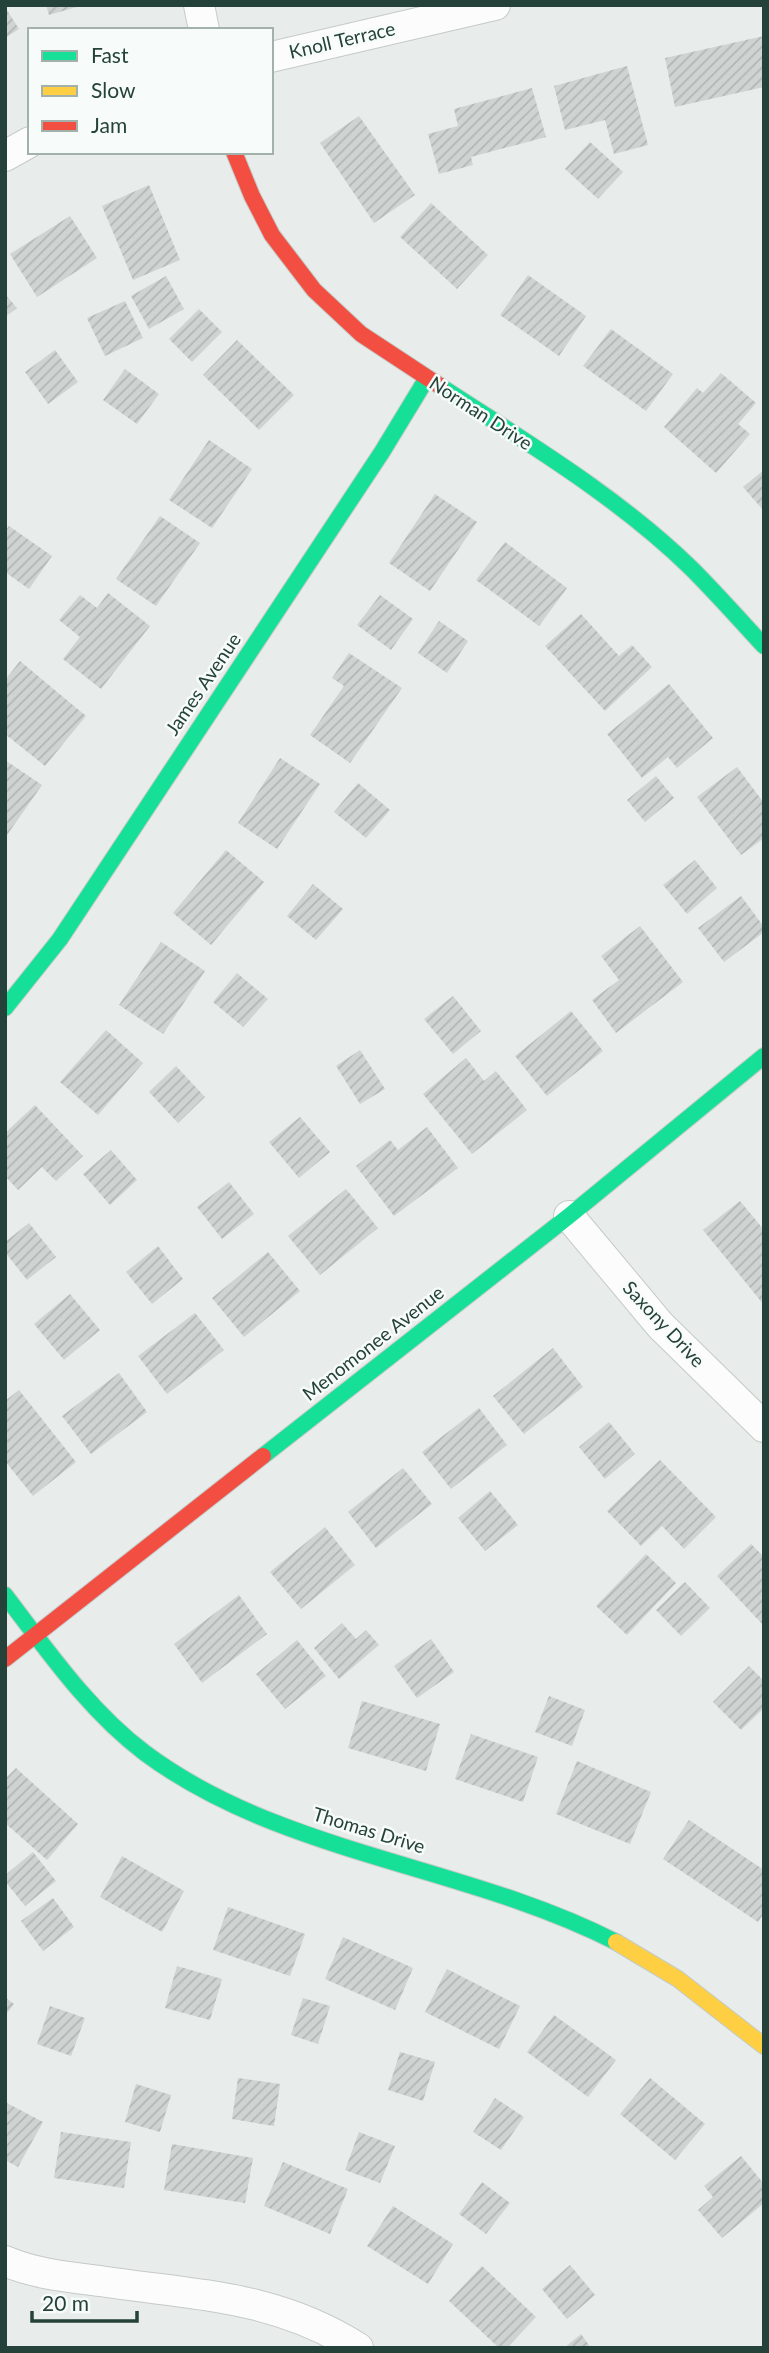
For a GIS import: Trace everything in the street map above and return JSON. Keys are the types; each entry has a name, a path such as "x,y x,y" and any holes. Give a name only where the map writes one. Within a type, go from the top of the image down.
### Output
{"street":[{"path":"199,5 204,28"},
{"name":"Knoll Terrace","path":"273,57 495,5"},
{"path":"5,156 28,143"},
{"name":"Norman Drive","path":"235,154 272,235 314,290 361,334 560,464 634,519 690,568 764,646"},
{"name":"James Avenue","path":"5,1008 60,939 382,452 427,378"},
{"name":"Menomonee Avenue","path":"5,1658 569,1216 764,1056"},
{"name":"Saxony Drive","path":"569,1216 660,1325 764,1427"},
{"name":"Thomas Drive","path":"5,1595 92,1703 130,1740 165,1768 211,1794 274,1823 517,1899 598,1933 661,1968 729,2016 764,2046"},
{"path":"5,2261 51,2274 148,2288 190,2291 258,2304 323,2327 358,2348"}],"building":[{"path":"46,5 80,5 80,6 49,15"},
{"path":"5,7 19,29 5,38"},
{"path":"764,36 764,87 675,107 665,58"},
{"path":"627,66 648,145 614,154 605,120 565,130 554,86"},
{"path":"532,88 546,137 471,157 473,165 439,174 428,134 458,126 454,109"},
{"path":"359,116 415,195 374,223 320,143"},
{"path":"590,142 623,172 598,199 565,169"},
{"path":"149,185 180,260 133,280 102,206"},
{"path":"431,203 488,255 457,289 400,237"},
{"path":"70,216 97,258 37,297 10,254"},
{"path":"528,275 586,316 559,356 500,315"},
{"path":"166,276 184,309 149,329 131,296"},
{"path":"5,294 17,308 5,317"},
{"path":"125,301 143,338 105,356 87,318"},
{"path":"199,309 222,332 192,362 169,339"},
{"path":"611,329 673,374 646,411 583,366"},
{"path":"237,340 294,395 259,430 203,375"},
{"path":"55,350 78,382 48,404 25,372"},
{"path":"125,369 159,394 137,424 103,400"},
{"path":"721,373 756,403 738,424 750,434 716,473 664,427 697,388 703,393"},
{"path":"209,440 252,469 212,528 169,500"},
{"path":"764,470 764,511 743,487"},
{"path":"435,494 477,522 430,591 389,563"},
{"path":"160,516 200,543 156,606 116,579"},
{"path":"9,526 52,556 29,589 5,572 5,531"},
{"path":"505,542 567,588 539,626 476,580"},
{"path":"108,593 150,626 101,689 63,659 80,637 59,620 80,595 97,608"},
{"path":"380,595 413,619 391,650 357,625"},
{"path":"581,614 619,656 632,645 652,667 605,711 545,646"},
{"path":"439,621 468,641 447,673 418,653"},
{"path":"349,653 402,688 350,763 310,735 344,686 332,678"},
{"path":"20,661 86,716 45,766 5,734 5,680"},
{"path":"669,684 713,738 677,768 668,757 642,778 607,734"},
{"path":"280,758 320,784 277,849 238,823"},
{"path":"5,760 42,785 5,838"},
{"path":"737,767 764,803 764,838 741,855 697,797"},
{"path":"656,776 674,798 645,822 627,800"},
{"path":"358,783 390,810 366,838 334,812"},
{"path":"226,850 264,882 211,945 173,913"},
{"path":"695,860 717,888 687,914 663,885"},
{"path":"313,884 343,909 316,940 287,916"},
{"path":"741,896 764,927 764,932 724,962 698,928"},
{"path":"640,926 683,982 616,1033 592,1000 619,980 601,956"},
{"path":"161,942 205,971 163,1034 119,1005"},
{"path":"237,973 268,999 243,1027 213,1002"},
{"path":"453,996 481,1031 453,1054 424,1019"},
{"path":"571,1011 603,1051 547,1096 515,1056"},
{"path":"106,1030 143,1063 98,1115 60,1082"},
{"path":"360,1050 385,1089 360,1104 336,1066"},
{"path":"466,1058 484,1081 496,1071 527,1110 472,1154 423,1094"},
{"path":"176,1066 205,1097 178,1123 149,1092"},
{"path":"35,1105 83,1156 56,1181 42,1167 18,1190 5,1176 5,1133"},
{"path":"300,1117 330,1152 299,1178 269,1142"},
{"path":"427,1127 458,1168 394,1216 356,1166 390,1140 398,1150"},
{"path":"111,1150 137,1180 110,1205 83,1174"},
{"path":"229,1182 254,1214 222,1239 197,1207"},
{"path":"346,1189 378,1228 320,1275 288,1236"},
{"path":"740,1201 764,1230 764,1305 703,1230"},
{"path":"29,1223 56,1257 27,1280 5,1252 5,1242"},
{"path":"158,1246 183,1279 152,1304 126,1272"},
{"path":"268,1252 300,1291 244,1337 212,1298"},
{"path":"70,1294 100,1330 64,1360 34,1324"},
{"path":"195,1313 224,1350 167,1394 138,1356"},
{"path":"553,1348 583,1387 524,1434 493,1396"},
{"path":"119,1373 147,1412 91,1454 62,1416"},
{"path":"19,1390 76,1462 33,1496 5,1461 5,1401"},
{"path":"479,1408 507,1445 451,1489 422,1452"},
{"path":"609,1422 635,1454 605,1479 579,1447"},
{"path":"660,1460 716,1517 684,1549 662,1526 641,1546 607,1511"},
{"path":"403,1468 432,1504 376,1548 348,1512"},
{"path":"490,1491 518,1525 485,1551 458,1518"},
{"path":"325,1527 355,1565 301,1609 270,1572"},
{"path":"751,1544 764,1557 764,1626 717,1576"},
{"path":"646,1554 676,1583 627,1635 596,1606"},
{"path":"685,1582 710,1608 681,1636 656,1610"},
{"path":"239,1595 267,1634 202,1683 174,1644"},
{"path":"342,1623 356,1639 366,1630 379,1645 339,1679 314,1648"},
{"path":"431,1639 454,1672 417,1698 394,1666"},
{"path":"297,1640 326,1676 285,1709 256,1674"},
{"path":"749,1666 764,1681 764,1708 741,1730 713,1702"},
{"path":"549,1696 585,1710 572,1746 535,1732"},
{"path":"362,1701 440,1724 426,1771 348,1748"},
{"path":"471,1734 538,1757 523,1802 455,1779"},
{"path":"577,1761 651,1792 630,1844 556,1814"},
{"path":"16,1768 78,1824 47,1860 5,1823 5,1779"},
{"path":"689,1820 764,1870 764,1913 758,1922 663,1859"},
{"path":"33,1852 56,1881 25,1906 5,1881 5,1875"},
{"path":"122,1856 184,1891 162,1932 100,1897"},
{"path":"53,1898 74,1927 43,1951 21,1921"},
{"path":"228,1907 305,1934 290,1976 213,1950"},
{"path":"343,1937 413,1968 395,2010 325,1979"},
{"path":"177,1966 222,1979 210,2020 165,2008"},
{"path":"447,1969 520,2006 499,2049 425,2012"},
{"path":"5,1997 14,2004 5,2016"},
{"path":"303,1998 330,2006 318,2044 291,2035"},
{"path":"50,2006 85,2018 71,2056 37,2044"},
{"path":"554,2015 616,2060 588,2097 527,2052"},
{"path":"400,2052 435,2062 423,2101 388,2090"},
{"path":"238,2078 280,2084 274,2126 232,2119"},
{"path":"650,2078 705,2124 675,2160 620,2114"},
{"path":"136,2084 171,2095 160,2132 125,2122"},
{"path":"495,2098 524,2117 501,2150 473,2132"},
{"path":"5,2102 43,2122 18,2167 5,2160"},
{"path":"61,2132 131,2142 124,2188 54,2178"},
{"path":"359,2132 395,2146 380,2183 345,2170"},
{"path":"172,2144 253,2158 245,2203 164,2190"},
{"path":"741,2156 764,2184 764,2203 722,2238 698,2210 713,2197 704,2186"},
{"path":"283,2162 348,2189 330,2234 264,2206"},
{"path":"482,2182 510,2203 486,2234 459,2214"},
{"path":"393,2206 453,2244 428,2284 367,2246"},
{"path":"570,2265 595,2295 567,2319 542,2289"},
{"path":"482,2266 536,2317 507,2348 499,2348 449,2301"},
{"path":"581,2334 591,2348 564,2348"}],"traffic: fast":[{"path":"5,1008 60,939 382,452 427,378"},
{"path":"440,386 538,449 633,517 691,568 764,646"},
{"path":"263,1456 569,1216 764,1056"},
{"path":"5,1595 70,1679 105,1718 145,1753 198,1787 254,1814 314,1837 498,1894 558,1916 616,1942"}],"traffic: slow":[{"path":"616,1942 678,1979 764,2046"}],"traffic: jam":[{"path":"235,154 272,235 314,290 361,334 440,386"},
{"path":"5,1659 263,1456"}]}
